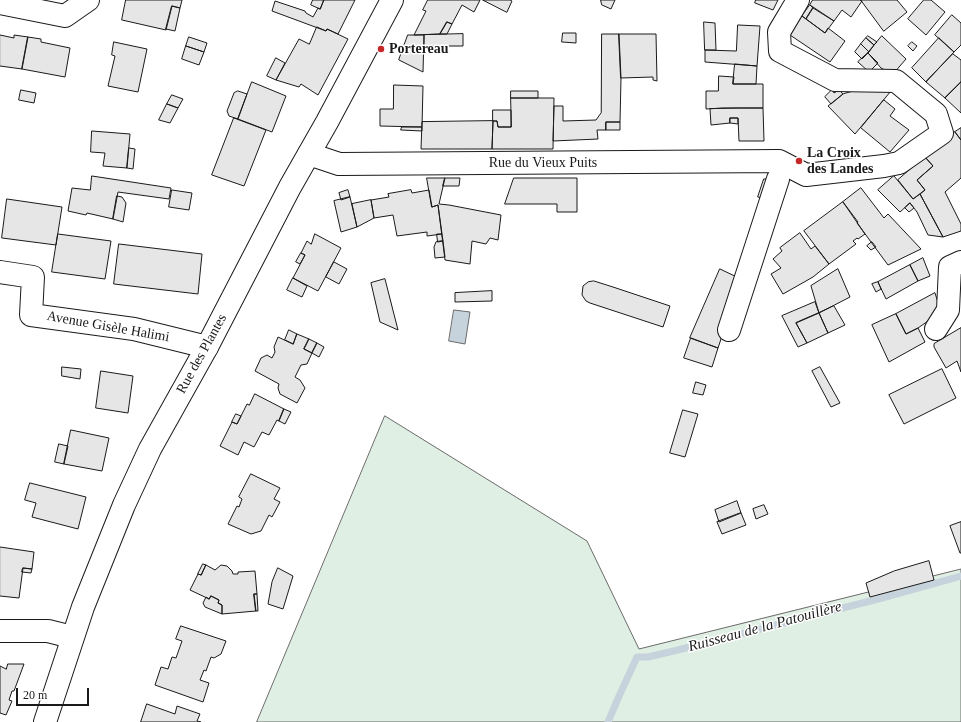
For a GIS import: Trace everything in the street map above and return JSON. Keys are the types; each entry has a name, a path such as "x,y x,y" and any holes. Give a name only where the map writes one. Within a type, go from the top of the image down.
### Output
{"street":[{"path":"0,4 65,16 88,0"},
{"name":"Rue des Plantes","path":"45,722 72,637 124,505 146,456 207,347 290,187 327,122 392,0"},
{"path":"729,330 778,170 806,175 900,163 942,133 936,114 896,81 835,80 780,51 779,32 798,0"},
{"name":"Rue du Vieux Puits","path":"309,154 339,164 778,170"},
{"path":"936,329 948,310 950,267 961,262"},
{"name":"Avenue Gisèle Halimi","path":"0,272 33,276 31,315 134,329 207,347"},
{"path":"0,631 48,631 72,637"}],"green space":[{"path":"385,416 587,541 639,649 961,569 961,722 257,722"}],"shaded area":[{"path":"454,310 470,312 465,344 449,341"}],"building":[{"path":"126,0 182,0 180,8 172,6 166,30 122,20"},
{"path":"313,0 324,0 320,9 311,5"},
{"path":"324,0 355,0 338,34 272,11 275,1 305,11 313,17 318,8 320,9"},
{"path":"428,0 480,0 474,12 462,5 452,24 447,22 440,34 414,35 426,11 423,10"},
{"path":"483,0 510,0 512,1 507,12"},
{"path":"601,0 615,0 611,9 602,5"},
{"path":"756,0 778,0 773,10 755,3"},
{"path":"813,0 862,1 851,17 842,10 834,21 810,5"},
{"path":"861,0 897,0 907,12 884,31"},
{"path":"924,0 931,0 945,12 926,35 908,19"},
{"path":"810,5 813,8 806,19 802,16"},
{"path":"172,6 180,8 175,31 166,29"},
{"path":"813,8 834,21 825,33 806,19"},
{"path":"952,15 961,23 961,45 954,52 935,35"},
{"path":"802,16 825,33 828,28 845,41 830,62 790,35"},
{"path":"447,22 452,24 447,34 440,34"},
{"path":"704,22 715,23 716,50 705,50"},
{"path":"738,25 760,26 757,66 705,62 705,50 736,51"},
{"path":"317,27 326,31 327,29 348,39 318,95 301,84 299,87 276,80 299,39 309,44"},
{"path":"563,33 576,33 576,43 562,42"},
{"path":"463,34 463,46 424,46 424,35"},
{"path":"602,34 619,34 621,78 620,122 606,122 606,130 597,130 598,139 553,141 554,106 563,106 563,121 596,120 601,113"},
{"path":"619,34 656,34 657,81 653,80 653,77 621,78"},
{"path":"0,35 14,38 14,35 28,37 22,69 0,66"},
{"path":"408,35 424,35 423,72 399,60"},
{"path":"868,36 877,42 874,45 866,38"},
{"path":"882,36 906,59 893,74 881,68 868,53"},
{"path":"28,37 41,39 41,42 70,48 65,77 22,69"},
{"path":"189,37 207,43 204,52 186,46"},
{"path":"866,38 874,45 869,52 861,44"},
{"path":"939,38 954,52 926,82 912,68"},
{"path":"114,42 147,49 138,92 108,86 115,56 112,55"},
{"path":"912,42 917,46 913,51 908,46"},
{"path":"861,44 869,52 862,59 855,52"},
{"path":"186,46 204,52 199,65 182,59"},
{"path":"868,53 878,63 869,72 858,62"},
{"path":"953,54 961,60 961,82 945,98 926,82"},
{"path":"276,58 285,63 276,80 267,76"},
{"path":"735,64 757,66 756,84 733,84"},
{"path":"719,76 734,77 733,84 763,84 763,108 706,109 706,91 718,91"},
{"path":"252,82 286,96 272,132 238,119"},
{"path":"961,82 961,113 945,98"},
{"path":"394,85 423,86 422,127 380,126 380,109 393,109"},
{"path":"868,87 891,91 855,134 828,106 843,94"},
{"path":"21,90 36,93 34,103 19,100"},
{"path":"832,90 834,93 839,90 843,94 831,104 825,97"},
{"path":"238,91 247,94 238,119 229,116 227,111 234,93"},
{"path":"511,91 538,91 538,98 511,98"},
{"path":"172,95 183,99 178,108 167,104"},
{"path":"511,98 554,98 553,149 492,149 493,121 497,121 498,127 511,127"},
{"path":"884,100 895,109 890,116 909,130 890,152 861,128"},
{"path":"167,104 178,108 170,123 159,120"},
{"path":"763,108 764,141 739,141 738,118 730,118 730,123 711,125 710,109"},
{"path":"493,110 511,110 511,127 498,127 497,121 493,121"},
{"path":"234,118 266,130 244,186 212,175"},
{"path":"730,118 738,118 738,124 730,123"},
{"path":"493,121 492,149 421,149 422,122"},
{"path":"606,122 620,122 620,130 606,130"},
{"path":"402,127 422,127 422,131 401,130"},
{"path":"961,128 961,140 955,132"},
{"path":"92,131 130,134 127,168 103,166 105,153 91,152"},
{"path":"955,132 961,140 961,178 945,192 961,224 961,231 943,237 920,194 925,190 917,180 933,166 925,157"},
{"path":"129,148 135,149 133,169 127,168"},
{"path":"925,157 933,166 917,180 925,190 913,199 898,180"},
{"path":"92,176 171,188 169,199 118,192 113,219 87,213 86,215 68,211 72,188 90,190"},
{"path":"894,176 913,199 920,194 943,237 928,235 917,212 910,203 900,212 878,190"},
{"path":"427,178 445,178 439,204 501,215 498,240 490,238 486,244 472,241 470,264 445,260 438,205 432,207"},
{"path":"445,178 460,178 459,186 443,186"},
{"path":"514,178 577,178 577,212 557,212 557,204 505,204"},
{"path":"764,179 772,179 767,199 758,197"},
{"path":"861,188 884,218 888,214 921,249 888,265 843,202"},
{"path":"172,190 192,193 189,210 169,207"},
{"path":"348,190 350,197 341,200 339,193"},
{"path":"411,190 412,193 429,190 432,207 438,205 442,234 427,236 427,232 397,236 393,215 374,218 371,200 389,197 388,194"},
{"path":"117,196 122,197 126,203 123,222 113,219"},
{"path":"350,197 357,227 341,232 334,201"},
{"path":"7,199 62,207 56,245 2,238"},
{"path":"371,200 374,218 357,227 352,204"},
{"path":"843,202 865,234 853,241 856,244 829,264 804,231"},
{"path":"910,203 914,208 909,212 905,208"},
{"path":"800,233 811,249 815,246 829,264 813,277 783,294 771,274 781,268 773,259 782,251 780,248"},
{"path":"58,234 111,241 105,279 52,272"},
{"path":"315,234 341,248 318,291 293,278 305,255 301,253 307,241 311,244"},
{"path":"437,234 442,234 443,241 438,242"},
{"path":"443,241 445,257 435,258 434,247 436,242"},
{"path":"872,242 876,247 871,250 867,246"},
{"path":"119,244 202,254 198,294 114,284"},
{"path":"301,253 305,255 300,264 296,262"},
{"path":"923,258 930,276 918,281 910,265"},
{"path":"334,262 347,269 339,284 326,277"},
{"path":"910,265 918,281 886,299 878,282"},
{"path":"720,269 741,279 718,348 690,338"},
{"path":"838,269 850,297 819,313 811,286"},
{"path":"293,278 307,286 302,297 287,290"},
{"path":"385,279 398,330 380,322 371,283"},
{"path":"594,281 670,306 663,327 586,301 582,295 583,286 588,282"},
{"path":"878,282 881,289 876,292 872,284"},
{"path":"492,291 492,301 455,302 455,293"},
{"path":"935,293 941,312 918,328 906,334 896,314"},
{"path":"815,302 819,313 796,323 807,343 798,347 782,316"},
{"path":"834,306 845,325 828,333 819,313"},
{"path":"819,313 828,333 807,343 796,323"},
{"path":"896,314 906,334 918,328 925,342 889,362 872,325"},
{"path":"961,328 961,372 957,361 946,368 934,347 934,344"},
{"path":"289,330 297,334 293,344 285,340"},
{"path":"297,334 309,339 304,349 312,353 307,364 301,365 295,377 300,380 305,388 297,403 280,394 278,388 279,384 255,371 261,358 267,355 272,358 275,352 274,347 278,337 293,344"},
{"path":"691,338 718,348 712,367 684,358"},
{"path":"309,339 317,343 312,353 304,349"},
{"path":"317,343 324,347 319,357 312,353"},
{"path":"62,367 81,369 80,379 62,376"},
{"path":"820,367 840,403 831,407 812,371"},
{"path":"942,369 956,398 904,424 889,395"},
{"path":"101,371 133,376 128,413 96,408"},
{"path":"696,382 706,385 703,395 693,393"},
{"path":"255,394 284,409 279,421 277,420 269,435 262,432 254,447 244,442 238,455 220,446 232,422 237,424 247,404 249,405"},
{"path":"284,409 291,412 285,424 279,421"},
{"path":"683,410 698,414 685,457 670,453"},
{"path":"236,414 241,416 237,424 232,422"},
{"path":"71,430 109,438 102,471 64,464"},
{"path":"59,444 68,446 64,464 55,462"},
{"path":"251,474 280,488 274,499 280,502 272,517 269,515 261,531 251,534 228,524 237,506 239,507 242,499 239,497"},
{"path":"30,483 86,497 78,529 32,517 36,503 25,500"},
{"path":"737,501 741,513 719,522 715,510"},
{"path":"764,505 768,514 756,519 753,509"},
{"path":"741,513 746,525 722,534 717,522"},
{"path":"961,522 961,553 960,553 950,526"},
{"path":"0,547 34,552 32,569 23,568 19,598 0,596"},
{"path":"929,561 934,580 870,597 866,583 894,571"},
{"path":"203,564 206,565 201,575 198,574"},
{"path":"206,565 215,570 221,565 227,566 233,574 238,574 238,572 255,571 257,594 254,594 256,611 222,614 222,605 218,603 219,600 211,596 209,599 190,590 198,574 201,575"},
{"path":"23,568 32,569 31,573 22,572"},
{"path":"278,568 293,576 283,609 268,604 272,582"},
{"path":"254,594 257,594 258,611 256,611"},
{"path":"211,596 219,600 218,603 222,605 222,614 205,607 203,603 206,597 209,599"},
{"path":"181,626 226,641 221,654 214,658 211,657 206,671 204,670 200,680 209,683 203,702 155,685 161,667 168,669 172,657 176,658 182,641 176,639"},
{"path":"8,664 24,664 14,691 12,691 9,700 12,701 6,715 0,713 0,666 6,669"},
{"path":"147,704 175,714 177,706 200,714 197,721 201,722 141,722"}],"waterway":[{"name":"Ruisseau de la Patouillère","path":"608,722 637,657 648,657 678,650 882,598 961,576"}],"place":[{"name":"Portereau","path":"381,49"},
{"name":"La Croix des Landes","path":"799,161"}]}
